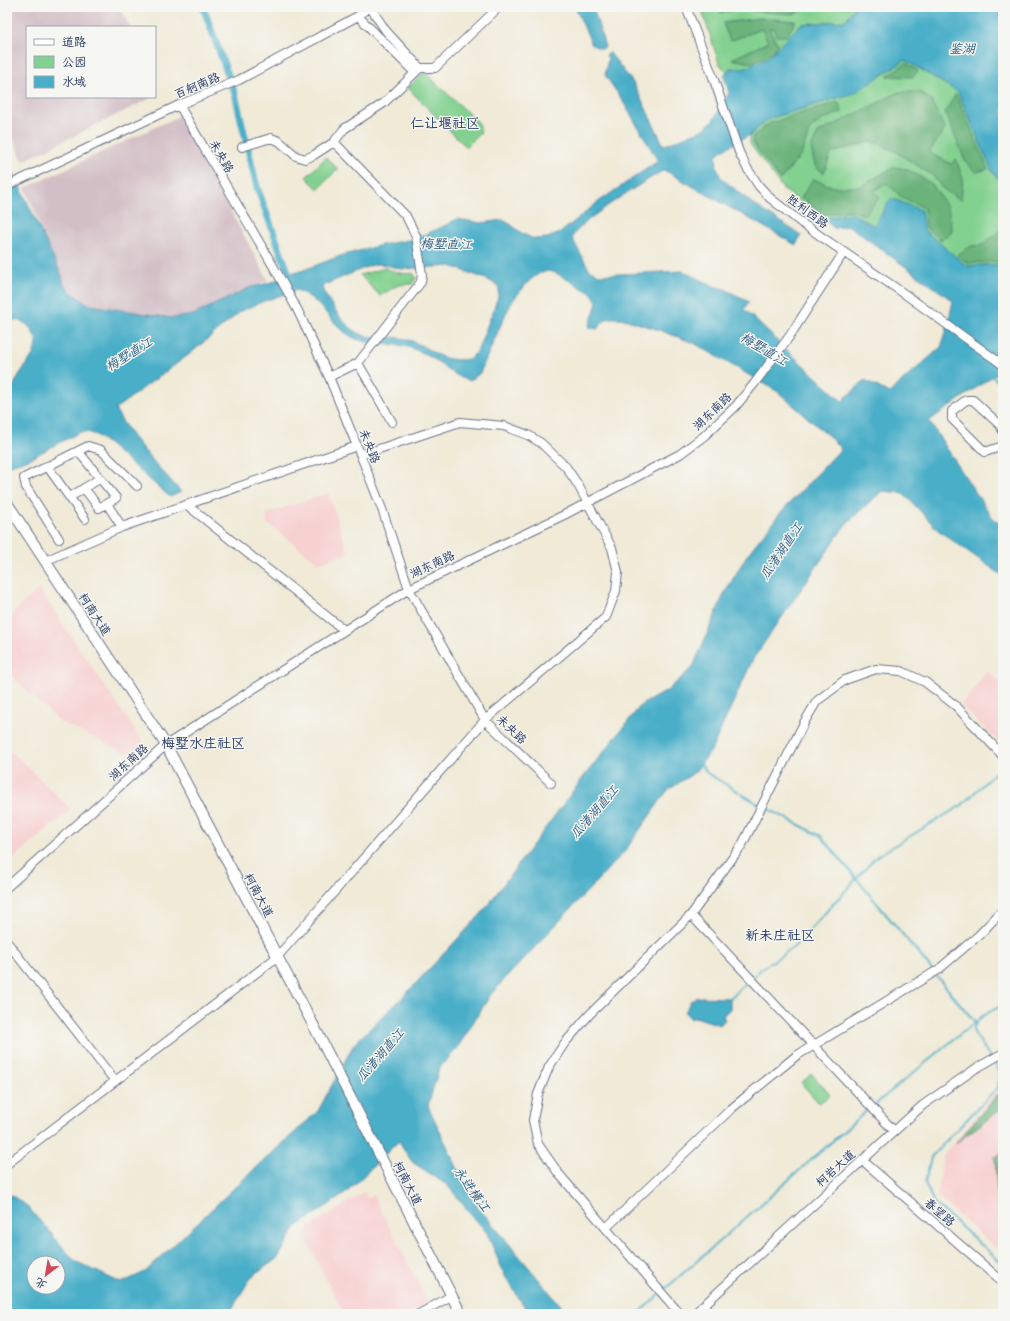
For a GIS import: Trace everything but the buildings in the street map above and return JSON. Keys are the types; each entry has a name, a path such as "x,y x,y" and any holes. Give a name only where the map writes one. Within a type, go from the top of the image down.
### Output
{"main road":[{"name":"柯南大道","path":"7,504 166,745 318,1034 461,1314"}],"street":[{"path":"370,7 386,31 418,71"},
{"name":"百舸南路","path":"7,186 25,176 179,106 223,88 358,16 370,7"},
{"path":"242,147 271,138 279,141 296,156 305,159 314,155 334,142 344,129 384,103 418,71 435,68 499,7"},
{"name":"胜利西路","path":"686,7 740,152 759,186 770,198 804,224 1003,365"},
{"path":"358,16 418,71"},
{"name":"未央路","path":"179,106 298,311 329,377 361,455 382,509 409,589 485,720 551,783"},
{"path":"329,377 358,363 421,282 422,274 416,236 406,216 334,142"},
{"name":"湖东南路","path":"7,887 166,745 409,589 587,503 680,454 704,436 735,407 754,384 789,337 844,252"},
{"path":"358,363 392,422"},
{"path":"1003,431 1000,425 973,400 966,400 952,411 952,419 985,452 1003,446"},
{"path":"7,1164 277,957 485,720 606,617 616,591 618,572 612,548 566,467 551,452 528,435 504,426 460,422 361,455"},
{"path":"59,539 26,487 24,478 88,446 101,450 137,486"},
{"path":"45,561 122,527 357,446"},
{"path":"78,451 99,479 116,498 99,508 84,488"},
{"path":"48,466 85,519"},
{"path":"70,497 99,479"},
{"path":"107,504 122,527"},
{"path":"187,504 344,630"},
{"path":"680,1314 559,1174 538,1144 533,1120 538,1094 549,1067 564,1044 589,1015 691,915 742,845 805,720 817,701 845,680 876,669 901,671 925,682 956,706 1002,755"},
{"path":"606,1228 731,1109 796,1056 938,970 980,935 1003,910"},
{"path":"691,915 894,1131"},
{"path":"7,942 115,1081"},
{"name":"柯岩大道","path":"694,1314 923,1105 975,1069 1003,1053"},
{"name":"春望路","path":"862,1160 1003,1282"},
{"path":"419,1314 452,1296"}],"shaded area":[{"path":"7,7 120,7 130,26 26,26 26,98 151,98 23,161 7,125"},
{"path":"179,116 268,280 193,315 176,319 98,307 82,302 64,285 25,188"},
{"path":"328,493 348,553 319,563 267,523 266,514"},
{"path":"39,589 143,742 139,759 60,722 7,672 7,618"},
{"path":"987,671 1003,684 1003,747 961,705"},
{"path":"7,747 71,809 7,864"},
{"path":"1003,1084 1003,1254 937,1197 943,1155"},
{"path":"364,1192 367,1198 373,1195 428,1302 406,1314 344,1314 302,1232"}],"green space":[{"path":"701,7 855,7 845,21 801,24 767,58 744,69 730,68 726,72 719,63"},
{"path":"713,7 743,7 722,13"},
{"path":"745,7 809,7 794,14 753,11"},
{"path":"760,18 796,21 787,36 776,36 774,28 769,29 778,45 767,56 751,63 732,59 768,42 762,29 730,41 723,23"},
{"path":"905,60 958,92 992,171 1003,185 1003,264 967,266 923,230 891,199 874,226 851,213 824,219 784,190 750,144 750,135 768,119 854,93"},
{"path":"906,63 918,71 913,77 887,76"},
{"path":"424,72 478,122 481,132 466,147 408,88"},
{"path":"899,92 920,92 931,100 945,129 929,153 951,164 956,159 963,179 961,200 943,189 932,175 896,152 873,141 831,153 824,173 815,166 811,148 818,133"},
{"path":"956,94 988,169 976,172 966,163 945,112"},
{"path":"838,102 842,112 822,120 810,129 801,155 780,180 753,143 753,136 770,123"},
{"path":"326,157 338,169 318,189 306,177"},
{"path":"894,167 907,169 932,184 948,208 952,231 941,240 927,229 924,208 900,196 887,183 874,191 880,197 864,215 851,210 824,215 801,198 813,179 834,187 859,187"},
{"path":"1003,228 1003,261 968,263 957,255 971,246 982,245"},
{"path":"385,268 399,273 413,273 416,278 412,284 398,285 380,296 360,275"},
{"path":"812,1074 830,1095 819,1103 801,1083"},
{"path":"1003,1093 1003,1108 956,1143 997,1095"},
{"path":"1003,1154 1003,1192 997,1194 995,1157"}],"water":[{"path":"575,7 593,7 605,47 602,49 592,45"},
{"path":"855,7 1003,7 1003,185 992,171 958,92 905,60 854,93 768,119 750,135 719,152 716,157 717,168 720,176 726,182 753,204 801,235 796,245 664,170 599,212 586,222 572,238 589,269 599,275 683,271 716,287 725,289 749,302 744,309 842,401 865,380 889,393 941,347 953,301 849,226 834,228 824,219 851,213 874,226 891,198 921,210 924,230 967,266 1003,264 1003,369 929,421 991,516 1003,526 1003,576 939,531 903,493 882,491 846,524 753,659 711,751 695,772 667,791 625,851 491,994 456,1050 439,1068 428,1106 473,1201 568,1314 529,1314 505,1276 487,1233 447,1185 412,1162 399,1141 346,1193 296,1227 278,1258 251,1277 229,1314 7,1314 7,1192 27,1206 75,1261 121,1283 145,1272 318,1111 354,1044 400,1000 482,913 585,775 641,705 668,690 693,667 724,594 747,555 781,512 841,449 825,432 778,392 694,343 621,318 609,318 605,320 597,329 589,327 597,302 595,298 589,292 556,273 548,271 540,273 530,280 514,299 506,313 480,373 470,381 458,376 427,355 414,349 358,340 341,329 312,298 297,290 264,301 241,311 191,353 115,409 137,442 181,492 170,497 107,443 96,435 88,432 80,432 29,459 7,466 7,399 19,375 33,355 37,343 31,329 25,323 17,320 7,320 7,159 62,276 64,285 73,294 90,305 172,318 193,315 251,287 269,283 297,271 301,271 340,256 381,245 414,239 457,219 481,223 503,220 523,234 534,239 547,238 560,233 598,202 658,161 622,100 605,75 608,58 606,55 610,53 634,84 663,144 665,145 704,129 714,119 729,93 724,76 730,68 744,69 767,58 801,24 845,21","holes":["378,264 401,269 451,266 486,279 497,285 499,288 498,297 478,350 470,359 458,360 445,358 414,342 404,339 364,335 356,332 343,320 323,291 322,286 369,266"]},
{"path":"697,997 730,998 730,1009 723,1016 725,1020 720,1025 695,1017 691,1019 685,1013 690,1001"}],"waterway":[{"path":"203,7 235,94 257,187 292,283"},
{"path":"990,375 1003,385"},
{"path":"700,763 707,773 760,805"},
{"path":"753,977 761,969 794,947 877,856 962,805 1003,765"},
{"path":"764,807 821,836 933,971"},
{"path":"873,1106 975,1022 935,974"},
{"path":"730,998 750,980"},
{"path":"990,1057 973,1031 980,1018 1003,1005"},
{"path":"993,1061 1001,1074 997,1088 931,1157 925,1183 934,1203 1003,1264"},
{"path":"997,1088 1003,1085"},
{"path":"663,1291 870,1108"},
{"path":"638,1314 660,1294"}],"district":[{"name":"仁让堰社区","path":"445,123"},
{"name":"梅墅水庄社区","path":"203,743"},
{"name":"新未庄社区","path":"780,935"}],"water label":[{"name":"鉴湖","path":"962,48"},
{"name":"梅墅直江","path":"446,244"},
{"name":"梅墅直江","path":"764,349"},
{"name":"梅墅直江","path":"129,354"},
{"name":"瓜渚湖直江","path":"781,551"},
{"name":"瓜渚湖直江","path":"594,812"},
{"name":"瓜渚湖直江","path":"380,1055"},
{"name":"永进横江","path":"472,1189"}]}
